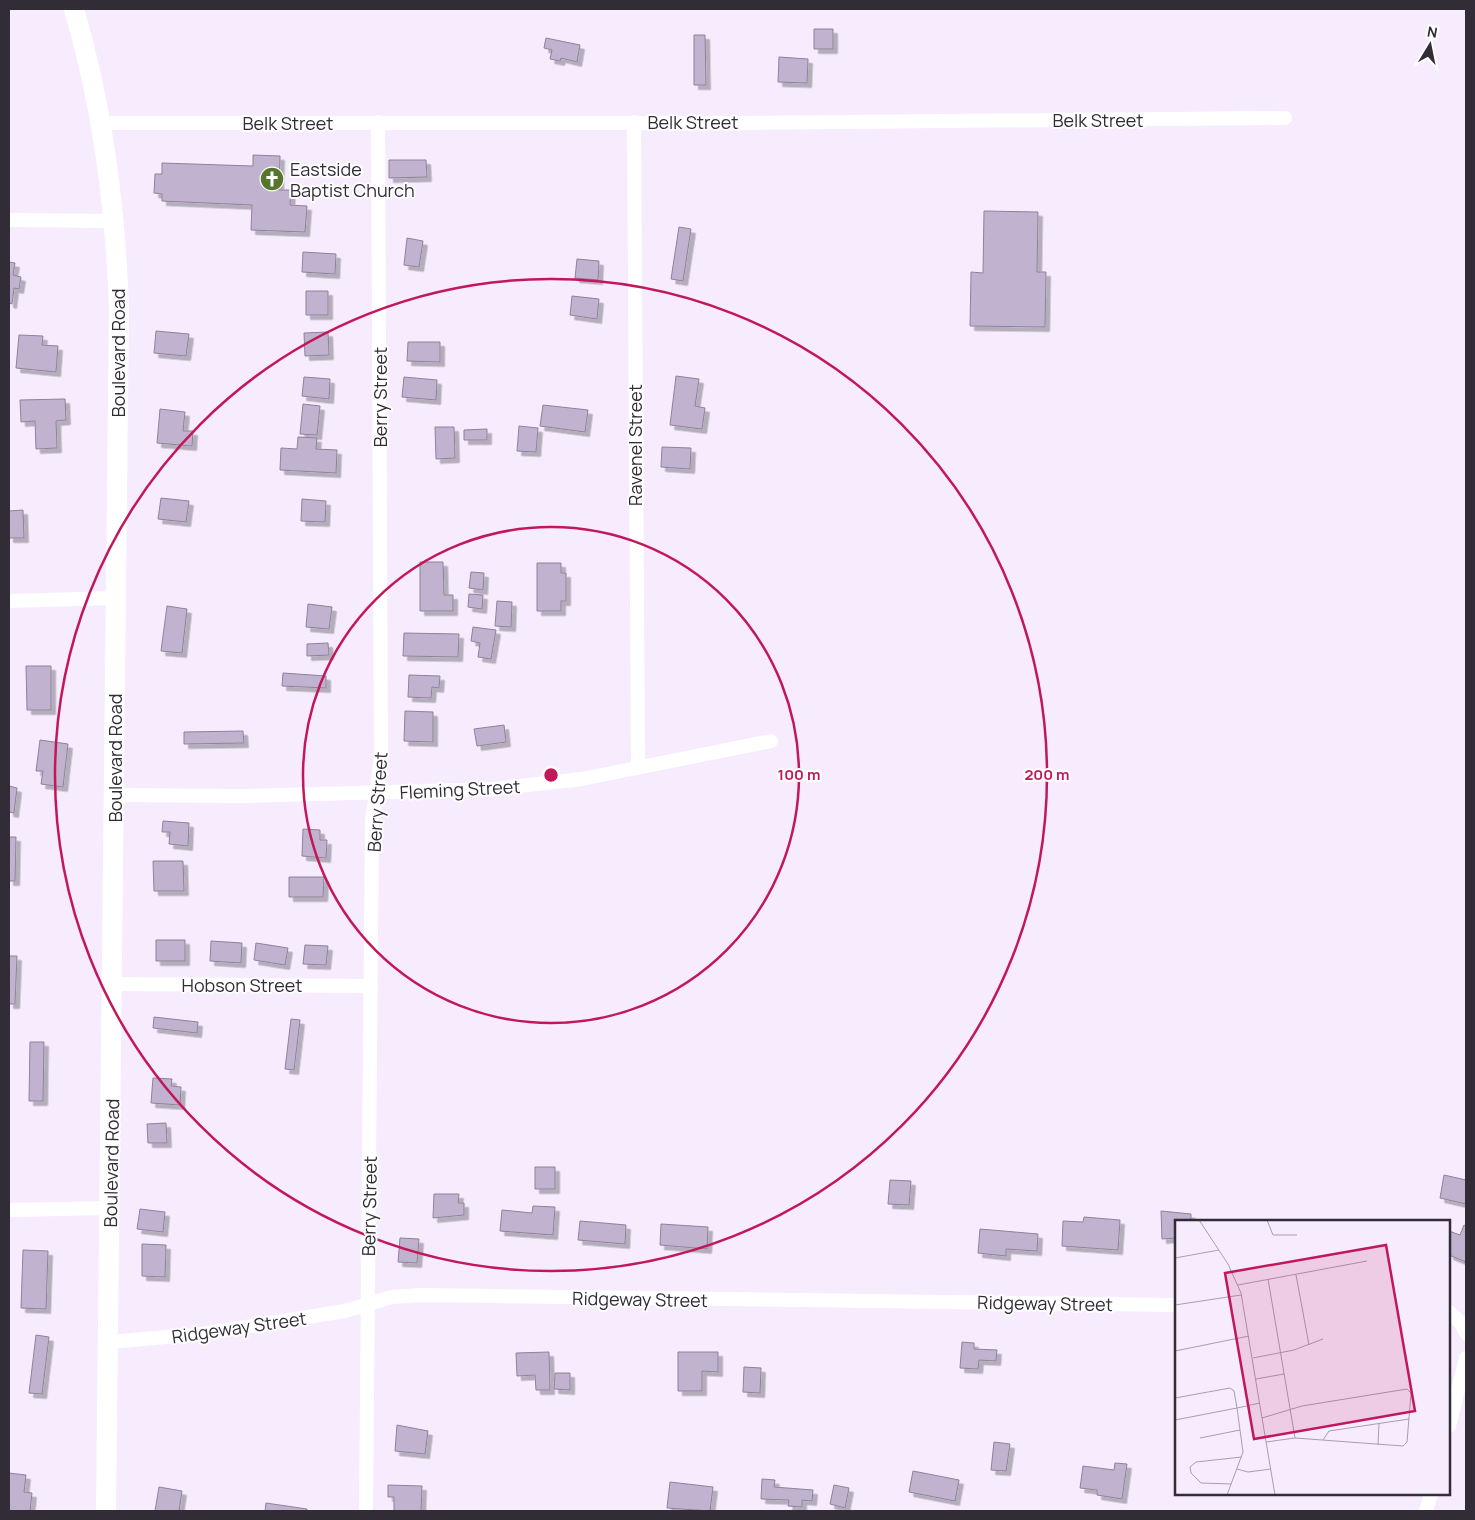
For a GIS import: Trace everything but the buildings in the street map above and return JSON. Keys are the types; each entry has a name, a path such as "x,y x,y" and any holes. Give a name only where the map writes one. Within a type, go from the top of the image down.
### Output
{"street":[{"name":"Boulevard Road","path":"74,9 86,48 101,123 114,220 119,307 106,1511"},
{"name":"Belk Street","path":"101,123 1285,118"},
{"name":"Berry Street","path":"366,1511 372,821 381,758 378,122"},
{"name":"Ravenel Street","path":"634,122 638,768"},
{"path":"9,220 114,220"},
{"path":"9,601 116,598"},
{"name":"Fleming Street","path":"114,795 245,796 493,789 582,778 771,741"},
{"name":"Hobson Street","path":"112,984 371,986"},
{"path":"9,1210 110,1208"},
{"name":"Ridgeway Street","path":"109,1342 201,1334 345,1311 392,1297 468,1295 1175,1305"},
{"path":"1450,1313 1464,1328"},
{"path":"1450,1422 1466,1358"},
{"path":"1426,1511 1431,1495"}],"place":[{"name":"Eastside Baptist Church","path":"272,179"}]}
